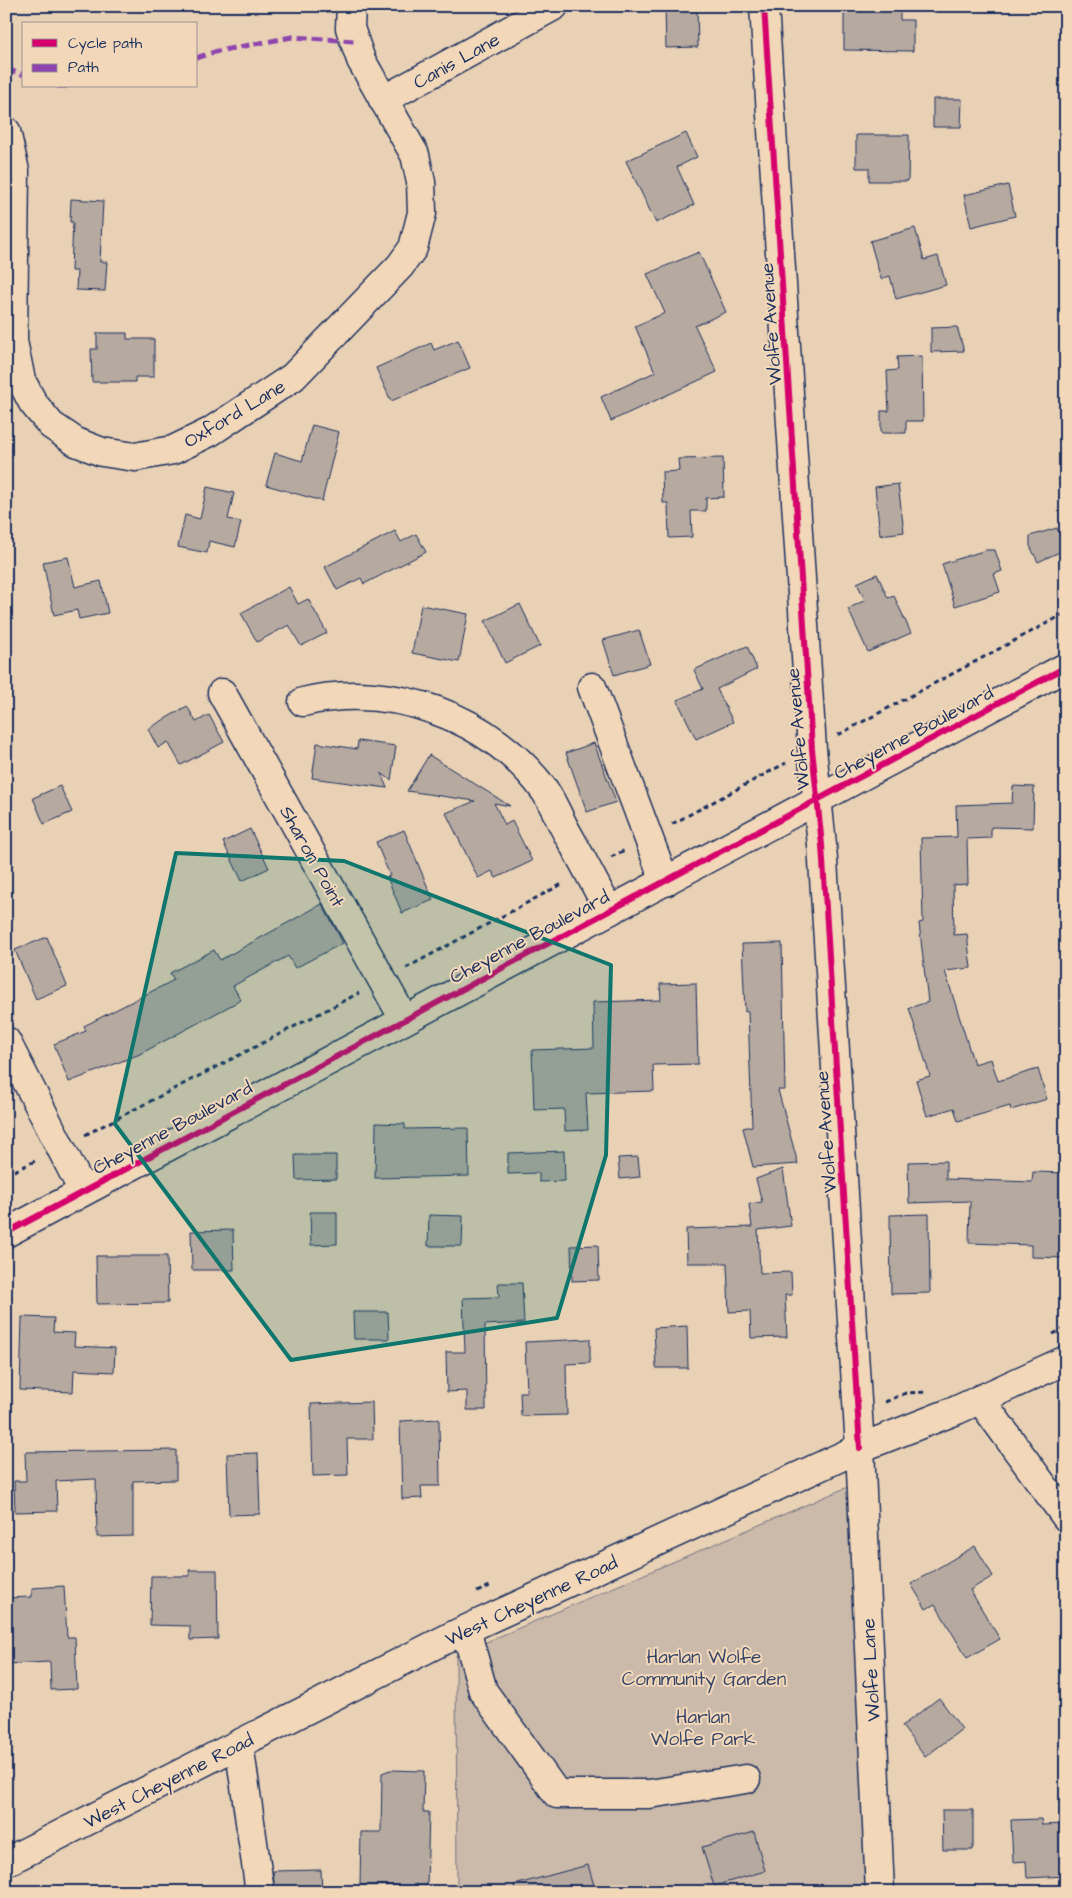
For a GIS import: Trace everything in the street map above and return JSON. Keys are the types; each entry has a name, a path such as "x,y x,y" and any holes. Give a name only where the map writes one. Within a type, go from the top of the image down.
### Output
{"street":[{"name":"Oxford Lane","path":"6,131 16,172 13,341 21,380 33,403 52,426 76,442 102,452 135,457 173,450 210,432 293,377 400,266 413,248 422,213 422,182 415,154 361,60 350,28 351,6"},
{"name":"Canis Lane","path":"383,100 554,6"},
{"name":"Wolfe Avenue","path":"764,6 860,1448"},
{"name":"Cheyenne Boulevard","path":"6,1233 1066,667"},
{"path":"592,687 665,882"},
{"name":"Sharon Point","path":"222,693 404,1019"},
{"path":"303,702 327,696 394,699 426,706 457,718 490,737 517,759 546,792 609,911"},
{"path":"6,1041 83,1191"},
{"name":"West Cheyenne Road","path":"6,1862 466,1630 860,1448 980,1399 1066,1360"},
{"path":"980,1399 1066,1517"},
{"name":"Wolfe Lane","path":"860,1448 880,1892"},
{"path":"466,1630 483,1691 557,1794 649,1794 746,1779"},
{"path":"239,1744 260,1892"}],"path":[{"path":"6,1175 382,981 1066,613"}],"highlighted area":[{"path":"176,853 344,861 611,965 606,1155 557,1318 291,1360 115,1124"}],"green space":[{"name":"Harlan Wolfe Park","path":"857,1483 876,1892 457,1892 456,1655"}],"building":[{"path":"665,6 697,6 698,47 666,48"},
{"path":"863,6 900,6 900,20 913,20 913,51 844,50 844,11 863,11"},
{"path":"933,99 962,99 961,127 933,127"},
{"path":"686,133 697,157 677,167 694,205 656,223 626,161"},
{"path":"856,135 909,135 908,181 869,181 869,168 856,168"},
{"path":"1008,185 1015,216 971,227 964,195"},
{"path":"71,199 103,201 100,262 107,262 105,291 76,290 77,271 71,271 73,222 70,222"},
{"path":"915,228 924,260 938,256 946,285 896,299 890,276 881,279 870,241"},
{"path":"699,252 726,312 695,326 717,372 611,421 601,397 655,372 635,326 665,313 647,274"},
{"path":"957,327 964,351 931,352 931,328"},
{"path":"97,333 127,333 127,339 154,339 154,377 135,377 135,382 92,382 91,349 97,349"},
{"path":"458,340 470,368 391,401 376,368 431,343 434,350"},
{"path":"922,356 923,421 906,421 906,433 881,433 881,411 889,411 887,371 898,370 897,357"},
{"path":"312,425 339,432 322,501 266,485 275,453 302,461"},
{"path":"723,458 724,497 706,498 706,511 691,511 692,537 669,538 668,503 663,503 662,472 679,471 678,459"},
{"path":"898,484 904,532 880,535 875,487"},
{"path":"207,487 234,493 228,519 241,522 235,547 209,541 207,553 178,547 185,515 200,519"},
{"path":"1057,528 1066,549 1038,562 1030,546 1030,536"},
{"path":"395,531 401,542 416,534 426,552 364,584 361,578 337,590 325,567"},
{"path":"986,550 995,550 1002,571 994,574 1000,592 955,606 942,564"},
{"path":"68,557 75,587 101,581 108,613 79,619 77,610 54,615 43,562"},
{"path":"877,574 888,598 894,596 911,633 868,652 848,609 865,600 857,583"},
{"path":"289,587 298,604 308,599 327,633 301,646 289,625 257,642 241,613"},
{"path":"520,604 540,646 505,663 485,621"},
{"path":"421,605 468,614 459,662 412,653"},
{"path":"639,630 650,664 614,675 603,640"},
{"path":"747,646 757,669 717,689 733,722 696,739 677,700 703,689 694,670"},
{"path":"187,706 196,722 209,715 224,742 181,765 168,742 158,748 148,729"},
{"path":"358,741 396,746 391,780 381,773 387,788 312,778 317,743 357,749"},
{"path":"594,743 616,802 587,812 566,753"},
{"path":"429,755 510,806 494,803 505,825 512,821 532,861 496,878 492,871 478,878 446,813 475,801 407,791"},
{"path":"60,786 72,812 44,824 33,798"},
{"path":"1013,786 1034,787 1033,828 991,827 991,838 967,839 968,884 953,885 954,935 967,934 971,968 945,971 974,1064 991,1059 998,1081 1038,1069 1047,1099 1011,1110 1010,1106 958,1121 954,1108 927,1116 916,1080 930,1076 909,1008 928,1002 919,923 923,922 921,838 957,837 956,805 1012,803"},
{"path":"250,829 269,868 242,881 223,842"},
{"path":"404,830 433,900 402,913 387,877 390,876 376,842"},
{"path":"322,904 343,943 295,968 288,956 233,986 241,1000 140,1054 69,1082 54,1044 86,1031 84,1026 174,980 170,973 214,950 220,960"},
{"path":"47,937 67,986 36,999 15,950"},
{"path":"782,943 785,1090 778,1090 798,1164 753,1167 743,1128 752,1126 748,1011 745,1012 742,944"},
{"path":"696,983 698,1064 653,1065 654,1091 586,1093 588,1130 565,1131 564,1109 534,1110 532,1050 594,1048 593,1002 661,1000 660,984"},
{"path":"376,1123 405,1124 405,1129 468,1128 469,1176 375,1178"},
{"path":"564,1151 565,1181 539,1182 539,1173 508,1174 508,1153"},
{"path":"295,1155 336,1155 336,1179 296,1180"},
{"path":"638,1157 640,1177 620,1179 618,1158"},
{"path":"946,1161 946,1179 1032,1182 1033,1172 1066,1173 1066,1258 1031,1257 1031,1245 969,1243 970,1201 909,1203 908,1162"},
{"path":"783,1169 791,1226 758,1230 760,1273 791,1272 792,1295 785,1295 787,1337 751,1338 750,1311 729,1312 727,1263 687,1263 686,1229 752,1227 749,1204 762,1202 756,1179"},
{"path":"310,1212 337,1212 337,1244 311,1245"},
{"path":"929,1214 930,1293 891,1294 890,1215"},
{"path":"429,1215 463,1216 462,1246 428,1246"},
{"path":"233,1230 234,1270 192,1270 191,1231"},
{"path":"598,1245 599,1280 572,1281 571,1246"},
{"path":"96,1256 167,1256 168,1303 97,1304"},
{"path":"498,1283 522,1283 524,1323 485,1325 486,1410 467,1410 467,1391 447,1392 446,1352 465,1352 463,1298 499,1297"},
{"path":"353,1312 388,1312 389,1339 354,1339"},
{"path":"22,1317 54,1318 53,1332 75,1333 74,1346 115,1348 114,1372 74,1370 73,1392 20,1390"},
{"path":"687,1326 688,1368 656,1368 654,1328"},
{"path":"590,1339 590,1363 566,1364 567,1415 521,1416 520,1392 527,1392 525,1342"},
{"path":"372,1402 373,1439 347,1439 348,1475 313,1476 311,1404"},
{"path":"439,1419 440,1486 421,1486 422,1498 402,1499 400,1421"},
{"path":"176,1450 176,1480 133,1481 133,1536 97,1537 96,1479 56,1481 57,1511 15,1512 14,1481 26,1481 25,1452"},
{"path":"258,1453 260,1514 229,1515 227,1454"},
{"path":"975,1546 993,1576 970,1590 1000,1639 967,1658 935,1604 926,1609 911,1584"},
{"path":"189,1570 217,1570 218,1639 190,1640 190,1626 150,1625 151,1576 190,1576"},
{"path":"64,1586 67,1637 75,1637 77,1689 51,1690 50,1662 6,1664 6,1598 32,1597 32,1588"},
{"path":"939,1698 962,1729 925,1757 902,1726"},
{"path":"390,1770 424,1771 423,1812 429,1812 427,1886 360,1885 361,1832 381,1832 382,1773"},
{"path":"942,1810 973,1810 973,1850 943,1850"},
{"path":"1041,1819 1042,1825 1066,1824 1066,1876 1027,1878 1026,1861 1013,1862 1011,1820"},
{"path":"754,1832 765,1871 714,1886 702,1847"},
{"path":"588,1865 596,1892 515,1892 514,1885"},
{"path":"321,1870 322,1892 275,1892 273,1871"}],"marked path":[{"path":"198,57 218,51 292,37 355,41"},
{"path":"6,69 22,74"}],"cycle path":[{"path":"764,6 812,749 822,845 860,1448"},
{"path":"6,1233 1066,667"}],"park label":[{"name":"Harlan Wolfe Community Garden","path":"704,1667"}]}
